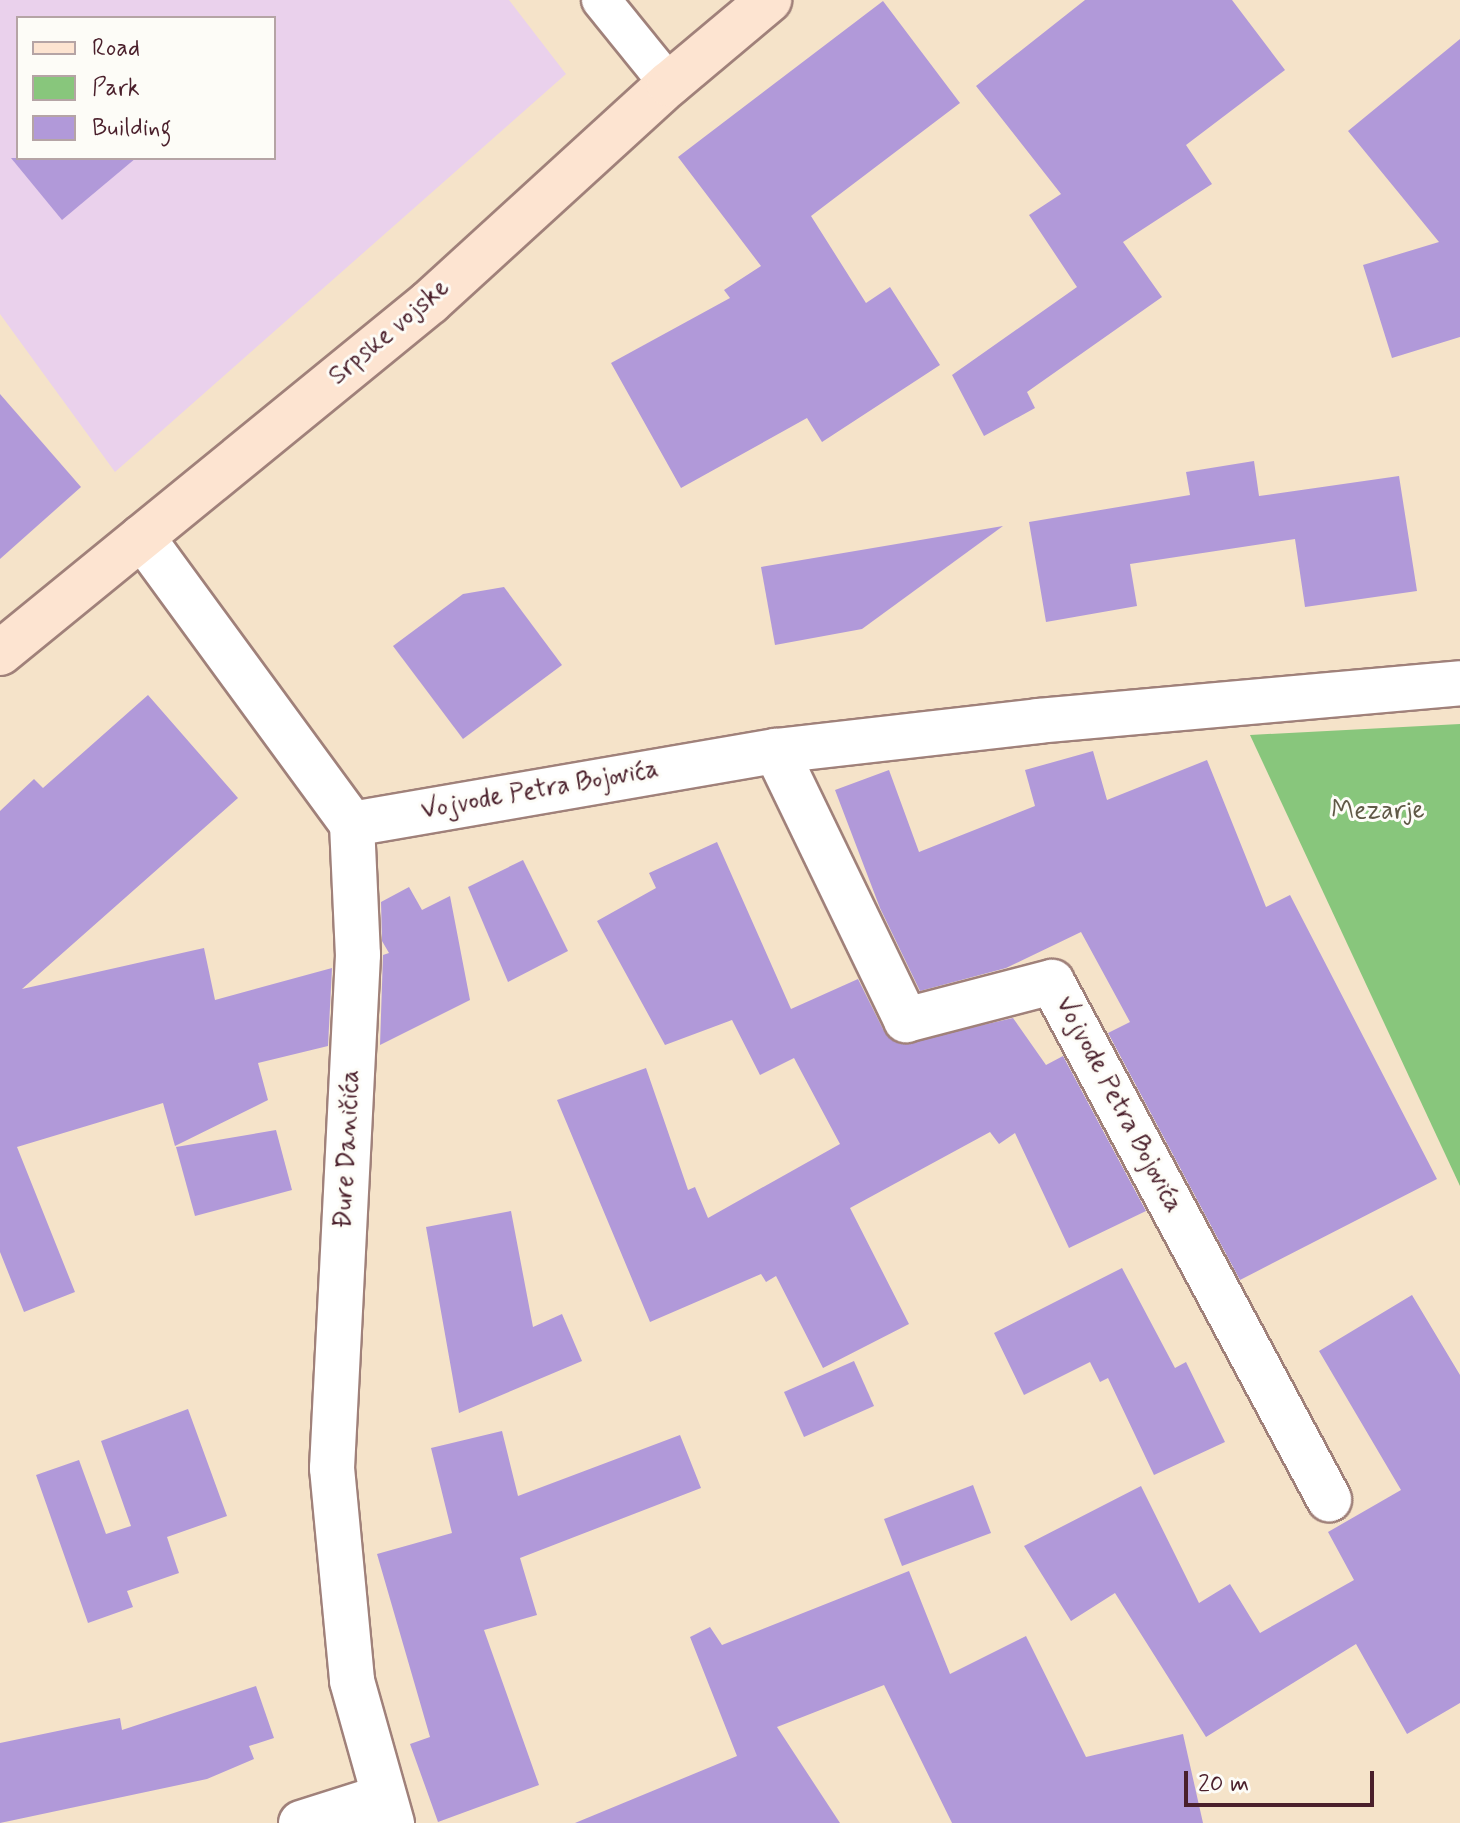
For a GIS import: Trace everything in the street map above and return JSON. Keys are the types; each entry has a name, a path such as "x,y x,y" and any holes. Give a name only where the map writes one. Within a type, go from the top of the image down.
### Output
{"main road":[{"name":"Srpske vojske","path":"0,653 430,302 669,84 769,0"}],"street":[{"path":"142,537 352,824"},
{"name":"Vojvode Petra Bojovića","path":"352,824 776,751 1038,721 1460,683"},
{"name":"Vojvode Petra Bojovića","path":"776,751 906,1020 1052,982 1329,1499"},
{"name":"Đure Daničića","path":"352,824 358,955 332,1468 352,1681 388,1810"},
{"path":"301,1823 388,1810"}],"lane":[{"path":"601,0 669,84"}],"shaded area":[{"path":"0,0 509,0 566,74 115,472 0,314"}],"green space":[{"name":"Mezarje","path":"1460,724 1460,1186 1250,735"}],"building":[{"path":"1085,0 1232,0 1285,70 1186,145 1212,184 1123,242 1162,297 1027,392 1035,408 984,436 952,375 1077,287 1029,215 1061,194 976,86"},
{"path":"883,1 960,103 811,216 866,303 890,287 940,365 822,442 807,418 681,488 611,363 730,298 724,290 761,266 678,157"},
{"path":"1460,39 1460,337 1392,358 1363,265 1439,242 1348,131"},
{"path":"11,158 134,160 62,220"},
{"path":"0,394 81,487 0,559"},
{"path":"1254,461 1259,496 1399,476 1417,591 1305,607 1295,539 1130,564 1137,606 1046,622 1029,522 1190,495 1186,472"},
{"path":"1003,526 862,629 775,645 761,567"},
{"path":"504,587 562,665 463,739 393,646 463,594"},
{"path":"148,695 238,798 22,989 204,948 215,1000 332,968 328,1046 258,1063 268,1100 175,1146 163,1103 17,1147 75,1292 24,1312 0,1252 0,811 34,779 43,788"},
{"path":"1093,751 1107,800 1207,760 1266,907 1290,895 1437,1179 1240,1280 1108,1033 1130,1022 1081,932 1006,968 920,991 880,908 835,790 889,770 919,852 1035,806 1025,770"},
{"path":"717,842 791,1009 858,979 884,1031 900,1044 1013,1018 1046,1065 1063,1056 1146,1211 1069,1248 1015,1133 999,1144 990,1132 850,1208 909,1324 823,1368 776,1276 766,1282 761,1274 650,1322 557,1100 646,1068 688,1190 695,1187 708,1218 840,1144 794,1058 760,1075 732,1020 665,1045 597,921 656,888 649,873"},
{"path":"523,860 568,951 508,982 468,887"},
{"path":"409,887 422,910 450,896 470,1000 380,1045 383,955 389,953 382,941 381,902"},
{"path":"276,1130 292,1190 195,1216 176,1147"},
{"path":"511,1211 533,1327 562,1314 582,1361 459,1413 426,1227"},
{"path":"1122,1268 1175,1368 1186,1362 1225,1442 1154,1475 1108,1378 1100,1382 1090,1362 1024,1395 994,1333"},
{"path":"1412,1295 1460,1375 1460,1703 1407,1734 1356,1644 1206,1737 1115,1593 1071,1621 1024,1546 1141,1486 1199,1603 1230,1584 1260,1633 1354,1580 1328,1532 1401,1490 1319,1351"},
{"path":"854,1361 874,1406 804,1437 784,1392"},
{"path":"188,1409 227,1516 167,1537 179,1573 127,1591 133,1607 88,1623 36,1475 79,1460 106,1534 131,1526 101,1441"},
{"path":"502,1431 518,1496 680,1435 701,1488 520,1558 537,1615 484,1630 539,1785 438,1822 410,1744 430,1737 377,1554 452,1533 431,1448"},
{"path":"973,1485 991,1533 902,1566 884,1519"},
{"path":"909,1571 950,1674 1026,1636 1086,1757 1183,1734 1203,1823 952,1823 884,1685 777,1727 840,1823 575,1823 737,1756 690,1637 710,1627 722,1645"},
{"path":"256,1686 274,1738 249,1746 254,1759 207,1779 0,1823 0,1743 120,1718 122,1730"}]}
